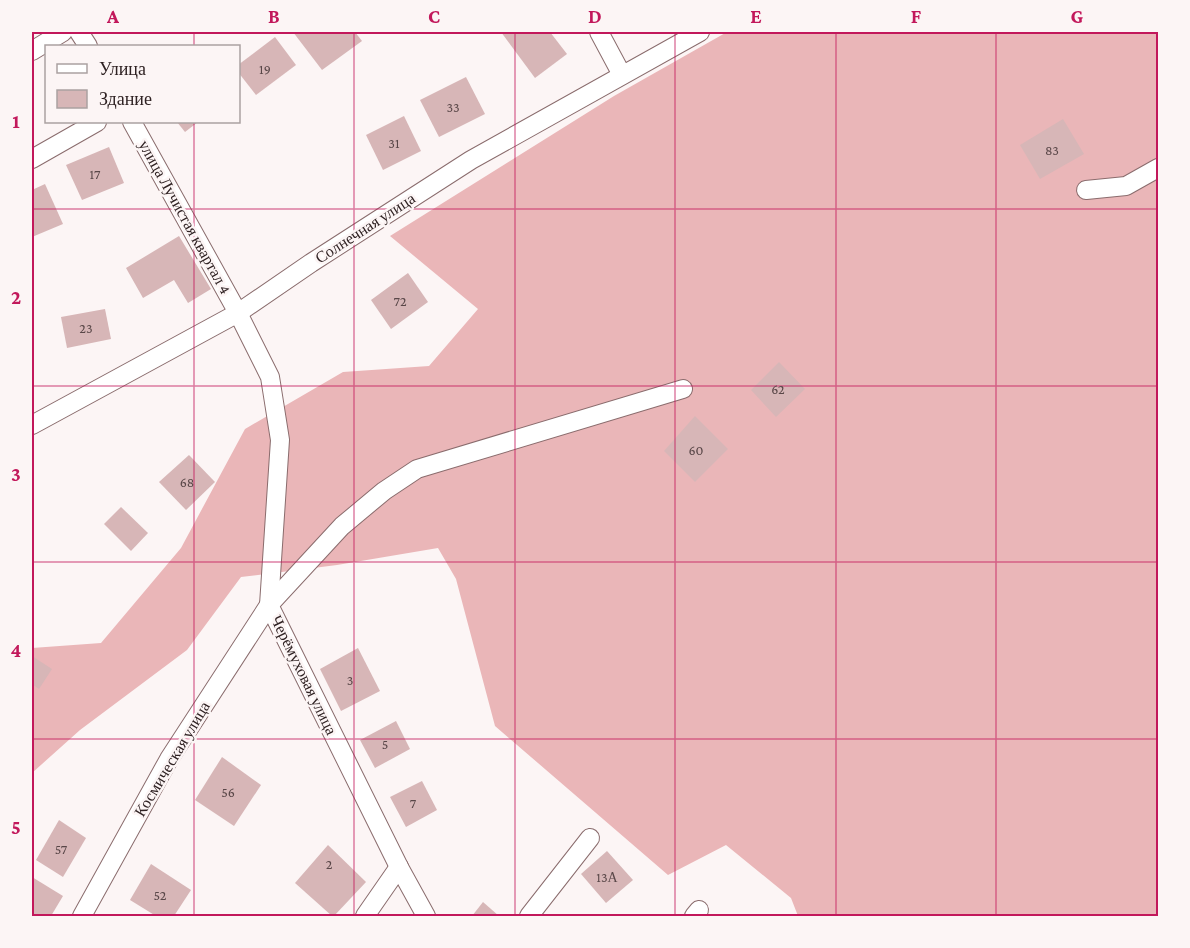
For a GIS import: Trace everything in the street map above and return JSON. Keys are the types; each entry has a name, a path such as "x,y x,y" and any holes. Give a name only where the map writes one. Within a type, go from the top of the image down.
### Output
{"street":[{"path":"32,51 63,32"},
{"path":"79,32 87,45"},
{"path":"599,32 622,75"},
{"name":"Солнечная улица","path":"32,425 238,313 471,160 700,32"},
{"path":"32,159 95,123"},
{"name":"улица Лучистая квартал 4","path":"133,123 238,313"},
{"path":"1086,190 1126,186 1158,168"},
{"name":"Черёмуховая улица","path":"238,313 270,377 280,440 269,605 399,867 426,916"},
{"name":"Космическая улица","path":"82,916 169,759 269,605 342,526 384,491 417,469 683,389"},
{"path":"529,916 590,838"},
{"path":"365,916 399,867"}],"shaded area":[{"path":"727,32 1155,32 1158,34 1158,916 798,916 791,898 726,845 668,875 495,726 456,579 438,548 337,565 241,577 187,650 80,730 32,773 32,648 101,643 181,548 245,429 343,372 429,366 478,309 390,236 614,96"}],"building":[{"path":"293,32 355,32 362,41 322,70"},
{"path":"501,32 550,32 567,54 535,78"},
{"path":"275,37 296,65 256,95 240,75 240,63"},
{"path":"466,77 485,114 439,137 420,100"},
{"path":"404,116 421,151 383,170 366,135"},
{"path":"1063,119 1084,154 1040,179 1020,145"},
{"path":"178,123 197,123 185,132"},
{"path":"109,147 124,183 82,200 66,165"},
{"path":"45,184 63,224 32,237 32,190"},
{"path":"179,236 211,289 188,303 174,280 143,298 126,268"},
{"path":"408,273 428,302 391,329 371,300"},
{"path":"105,309 111,339 67,348 61,317"},
{"path":"779,362 805,389 776,417 751,390"},
{"path":"695,416 728,449 695,482 664,451"},
{"path":"189,455 215,482 186,510 159,482"},
{"path":"121,507 148,533 131,551 104,524"},
{"path":"358,648 380,691 341,711 320,669"},
{"path":"32,656 52,669 39,689 32,684"},
{"path":"396,721 410,749 375,768 360,740"},
{"path":"222,757 261,785 234,826 195,800"},
{"path":"422,781 437,810 406,827 390,797"},
{"path":"59,820 86,838 63,877 36,860"},
{"path":"328,845 366,882 334,916 295,883"},
{"path":"607,851 633,880 606,903 581,874"},
{"path":"151,864 191,890 174,916 156,916 130,900"},
{"path":"32,877 63,896 51,916 32,916"},
{"path":"483,902 499,916 472,916"}]}
